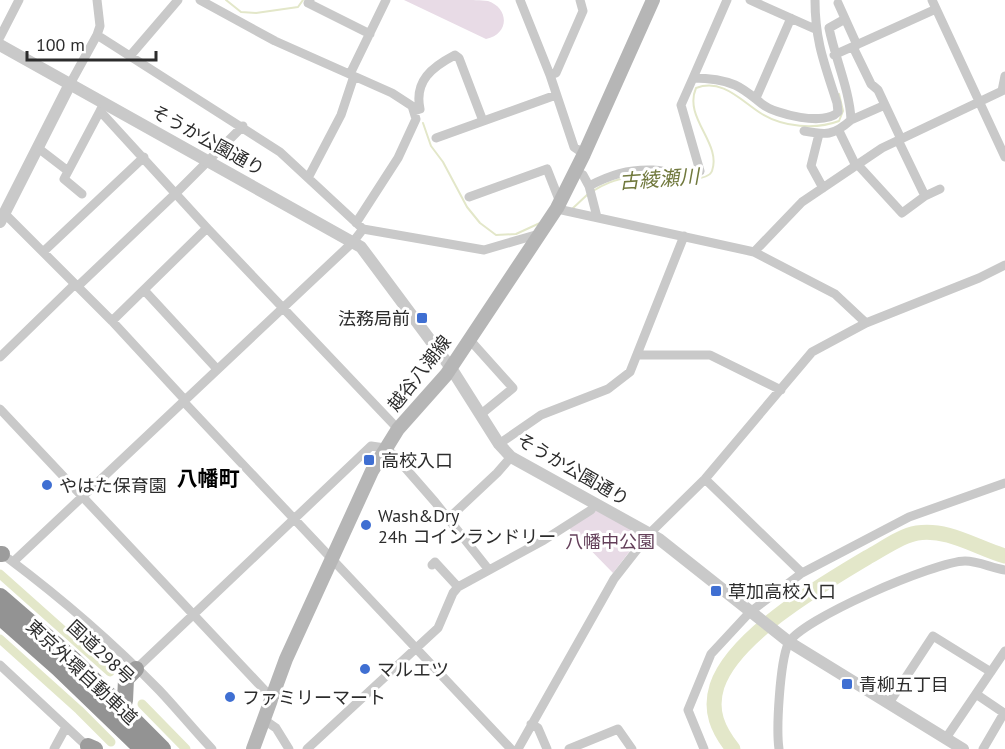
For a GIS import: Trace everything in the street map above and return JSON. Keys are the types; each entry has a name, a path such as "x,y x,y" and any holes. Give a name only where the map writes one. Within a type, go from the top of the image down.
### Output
{"highway":[{"name":"国道298号","path":"0,589 53,634 125,701 172,749"},
{"name":"東京外環自動車道","path":"0,597 74,662 162,749"},
{"name":"東京外環自動車道","path":"0,616 59,668 143,749"},
{"path":"0,625 72,689 133,749"},
{"path":"125,701 126,679 136,669"}],"main road":[{"name":"越谷八潮線","path":"253,749 286,659 367,481 398,429 450,368 559,205 653,0"}],"street":[{"path":"0,37 19,0"},
{"path":"97,0 100,26 97,34 3,211 112,321 331,560 511,749"},
{"path":"130,56 178,0"},
{"path":"200,0 275,41 392,93 412,106 416,119 353,242 82,497 4,555 80,617 159,690 212,749"},
{"path":"310,0 308,3 370,34"},
{"path":"308,178 341,115 352,75 386,0"},
{"path":"520,0 550,75 574,147 584,154"},
{"path":"550,75 556,73 561,64 583,11 580,0"},
{"path":"590,191 611,175 623,171 654,170 694,174 700,171 681,105 727,0"},
{"path":"752,0 815,29"},
{"path":"693,78 711,78 734,85 762,104 783,114 824,119 833,117 838,112 837,104 815,29 815,0"},
{"path":"838,3 871,84 878,90 925,196"},
{"path":"834,55 934,4 1005,157"},
{"path":"756,98 791,18"},
{"path":"845,19 829,28 834,55 850,102 851,120"},
{"path":"97,34 243,126 280,152 360,226 484,250 540,234"},
{"name":"そうか公園通り","path":"0,45 70,84 102,107 208,161 365,250 450,368 499,444 511,457 650,533 675,550 785,639 963,749"},
{"path":"414,111 420,109 419,91 428,73 436,64 455,56 459,58 483,121"},
{"path":"754,252 802,202 882,148 1002,91 1005,76"},
{"path":"436,138 556,95"},
{"path":"804,131 819,134 839,131 851,120 885,105"},
{"path":"82,194 64,179 102,107 207,228 398,429"},
{"path":"0,357 176,193 243,126"},
{"path":"839,131 857,165 902,213 925,196 940,189"},
{"path":"819,134 811,166 823,188"},
{"path":"38,148 68,171"},
{"path":"43,252 144,157"},
{"path":"469,197 548,169 562,210 754,252 835,294 866,323"},
{"path":"576,172 583,176 597,217"},
{"path":"112,321 207,228"},
{"path":"499,444 541,415 608,389 630,372 684,236"},
{"path":"518,749 614,579 650,533 705,479 812,352 866,323 979,278 1005,265"},
{"path":"144,290 217,369"},
{"path":"469,339 513,388 480,415"},
{"path":"638,355 710,355 780,390"},
{"path":"0,409 271,698"},
{"path":"136,669 371,446 385,448 394,455 489,570"},
{"path":"448,519 511,457"},
{"path":"705,479 802,573"},
{"path":"704,749 688,710 711,654 753,614 802,573 909,517 1005,483"},
{"path":"307,749 416,650 438,627 458,587 572,522 591,510 595,503"},
{"path":"779,749 778,722 785,639 898,580 916,573 965,561 1005,570"},
{"path":"432,566 435,562 458,587"},
{"path":"889,703 933,636 991,672"},
{"path":"946,738 1005,651"},
{"path":"0,665 66,728 91,748"},
{"path":"976,694 1005,713 983,749"},
{"path":"263,719 276,728 289,749"},
{"path":"531,724 538,729 547,749"},
{"path":"54,749 66,728"},
{"path":"569,749 618,729 632,749"}],"green space":[{"path":"404,0 488,1 500,9 504,21 503,27 494,36 486,39"},
{"name":"八幡中公園","path":"597,510 637,532 639,539 613,573 569,528"}],"waterway":[{"name":"古綾瀬川","path":"226,0 241,12 256,13 298,7 303,0"},
{"name":"古綾瀬川","path":"593,191 627,178 687,179 707,176 712,171 714,161 712,150 694,110 693,99 696,88 706,86 723,88 762,114 780,122 800,126 820,126 839,121 843,111 839,94"},
{"name":"古綾瀬川","path":"423,123 431,146 443,162 467,207 480,223 496,235 516,234 540,223"},
{"name":"古綾瀬川","path":"572,209 588,194"},
{"name":"古綾瀬川","path":"733,749 716,720 714,704 717,686 741,648 782,612 849,568 892,543 917,533 940,533 1005,556"},
{"path":"0,574 110,672"},
{"path":"0,639 111,742"},
{"path":"142,704 186,749"}],"place":[{"name":"法務局前","path":"422,318"},
{"name":"高校入口","path":"369,460"},
{"name":"やはた保育園","path":"47,485"},
{"name":"Wash&Dry 24h コインランドリー","path":"366,525"},
{"name":"草加高校入口","path":"716,591"},
{"name":"マルエツ","path":"365,669"},
{"name":"青柳五丁目","path":"847,684"},
{"name":"ファミリーマート","path":"230,697"}],"district":[{"name":"八幡町","path":"208,478"}]}
